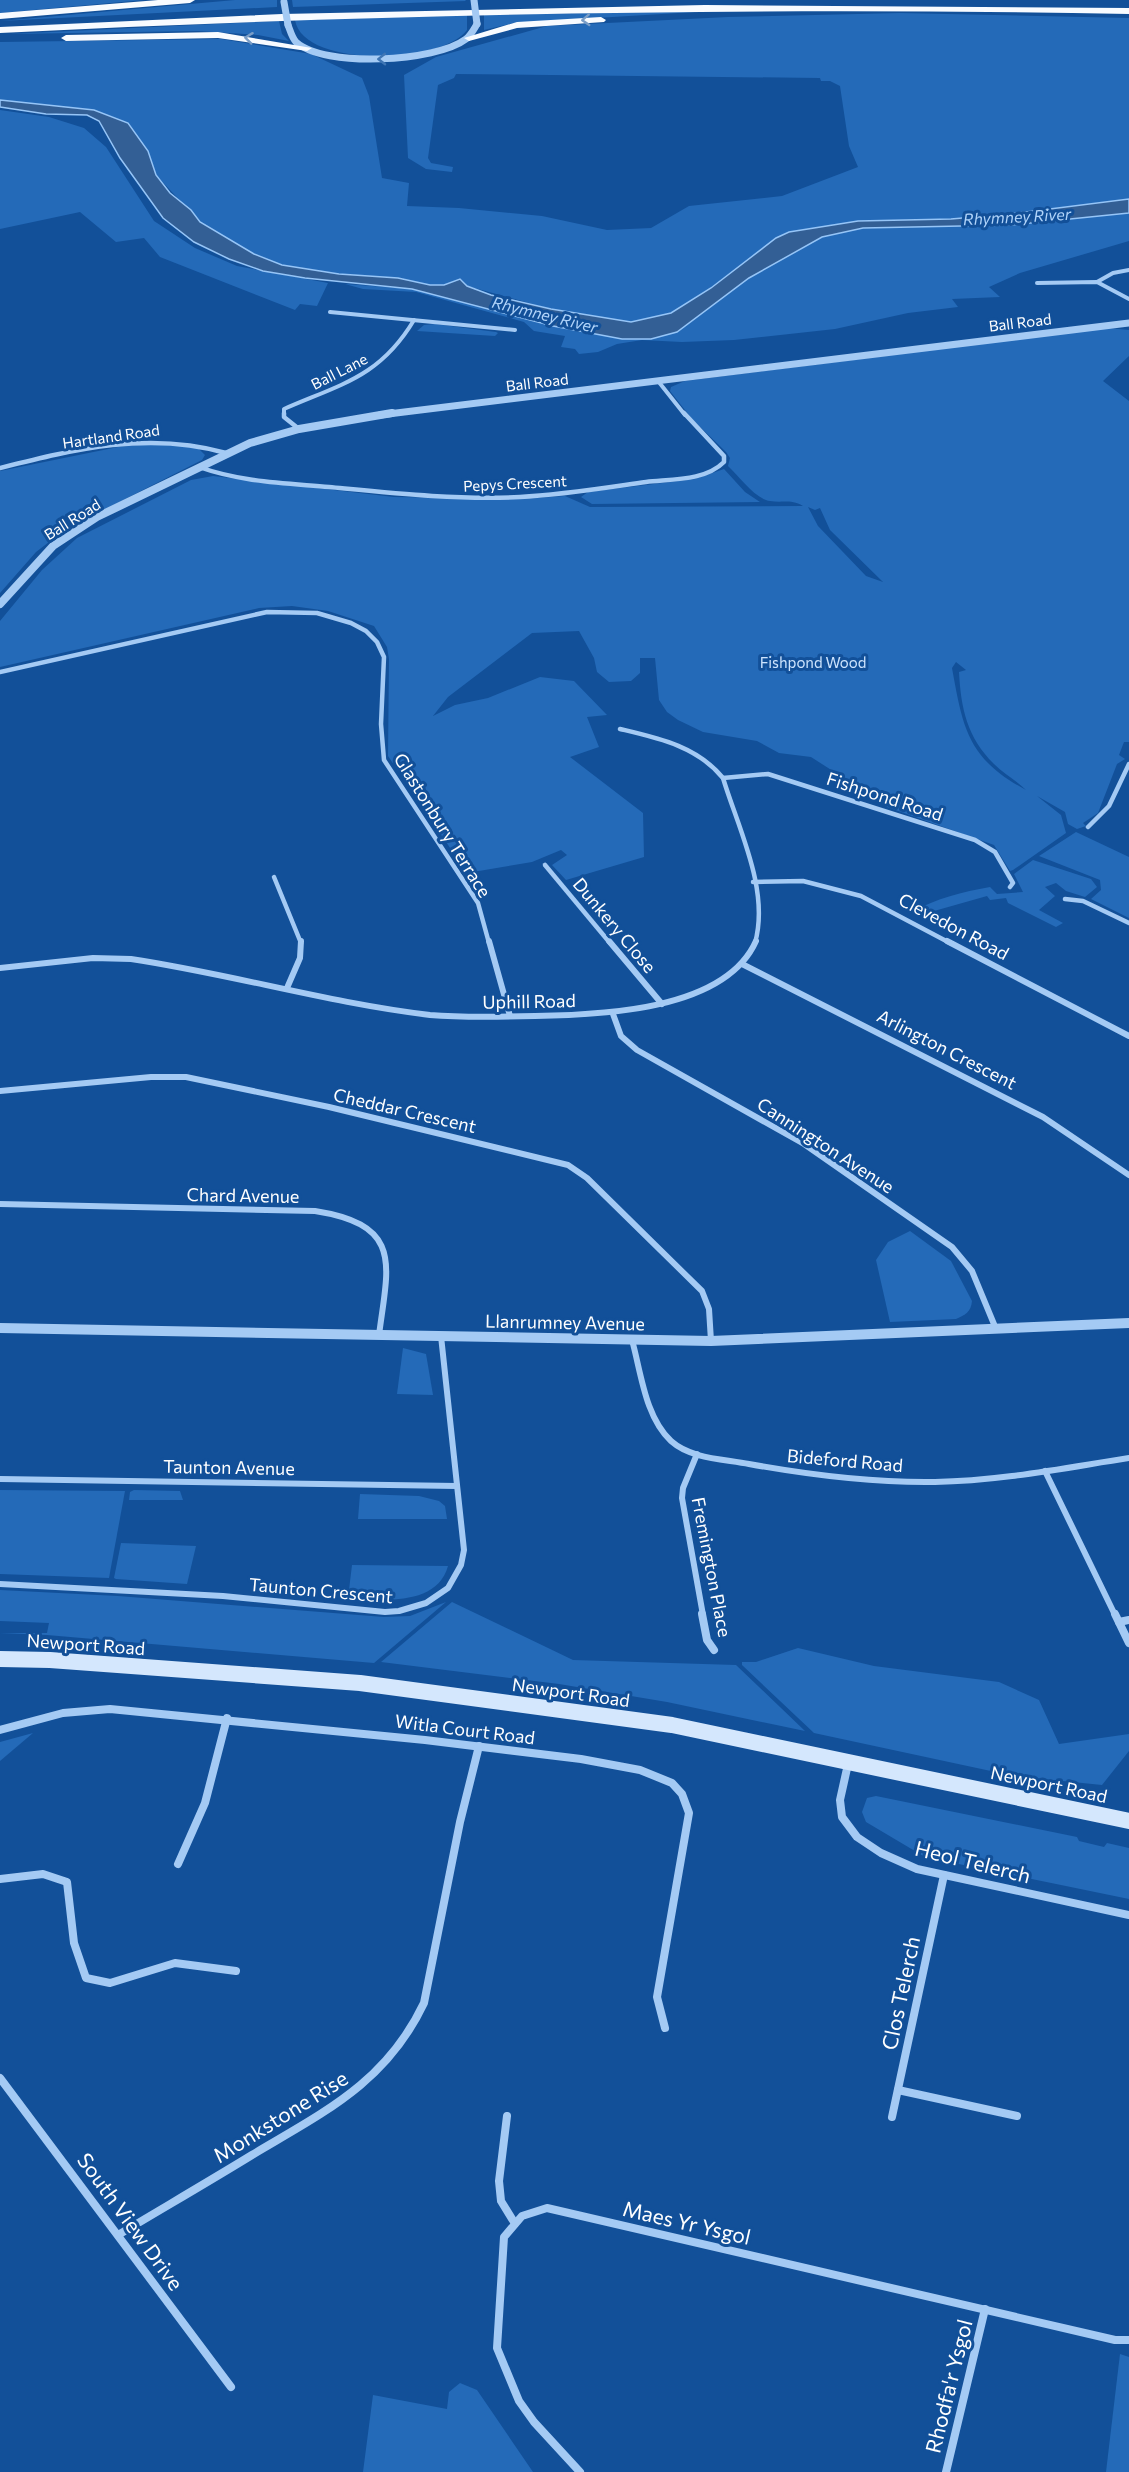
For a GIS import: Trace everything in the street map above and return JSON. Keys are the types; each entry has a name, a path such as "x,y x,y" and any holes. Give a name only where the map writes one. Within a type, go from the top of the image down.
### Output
{"highway":[{"path":"0,16 190,0"},
{"path":"0,26 381,7 688,0"},
{"path":"880,0 1129,4"},
{"path":"0,30 382,13 678,7 1129,10"},
{"path":"469,38 499,29 534,24 854,7"},
{"path":"0,39 218,35 307,48"}],"main road":[{"name":"Newport Road","path":"0,1659 50,1660 360,1683 672,1725 1129,1821"}],"street":[{"path":"284,1 288,25 295,41 307,48 364,59 402,58 434,52 469,38 477,24 474,0"},
{"path":"1037,283 1097,282 1113,273 1129,270"},
{"path":"1097,282 1129,299"},
{"path":"330,312 343,316 515,330"},
{"name":"Ball Lane","path":"299,429 284,417 284,409 366,374 397,348 414,320"},
{"name":"Ball Road","path":"0,603 35,563 64,537 226,453 299,429 354,418 1129,323"},
{"name":"Pepys Crescent","path":"198,467 226,476 264,482 467,498 547,495 693,476 720,467 724,462 724,456 685,415 658,381"},
{"name":"Hartland Road","path":"0,468 88,449 160,440 192,443 226,453"},
{"name":"Glastonbury Terrace","path":"0,672 267,612 297,611 327,616 343,620 366,632 381,647 384,657 381,724 384,760 478,903 510,1016"},
{"path":"620,729 654,737 681,748 711,765 723,778"},
{"path":"1088,827 1105,815 1119,777 1129,764"},
{"name":"Fishpond Road","path":"723,778 768,774 975,840 995,852 1013,883 1010,887"},
{"name":"Uphill Road","path":"0,968 93,958 131,959 417,1013 466,1017 613,1014 640,1011 718,981 742,964 756,942 759,931 758,901 723,778"},
{"name":"Dunkery Close","path":"544,865 662,1004"},
{"path":"274,877 301,940 300,958 287,988"},
{"name":"Clevedon Road","path":"753,882 803,881 861,896 1129,1036"},
{"path":"1065,898 1083,901 1129,923"},
{"name":"Arlington Crescent","path":"742,964 1043,1117 1070,1133 1100,1158 1129,1175"},
{"name":"Cannington Avenue","path":"613,1014 621,1036 637,1050 804,1144 952,1247 972,1270 996,1329"},
{"name":"Cheddar Crescent","path":"0,1091 151,1077 186,1077 329,1107 568,1165 587,1178 702,1291 709,1309 711,1341"},
{"name":"Chard Avenue","path":"0,1204 315,1211 348,1218 363,1225 381,1242 386,1252 388,1263 379,1335"},
{"name":"Llanrumney Avenue","path":"0,1328 711,1341 1129,1323"},
{"name":"Taunton Crescent","path":"0,1584 223,1596 402,1612 437,1598 459,1575 464,1550 441,1336"},
{"name":"Bideford Road","path":"632,1340 652,1409 663,1432 672,1442 697,1454 815,1475 882,1481 962,1481 1129,1458"},
{"name":"Fremington Place","path":"697,1454 683,1488 682,1498 707,1640 714,1650"},
{"path":"1045,1471 1129,1644"},
{"name":"Taunton Avenue","path":"0,1479 457,1486"},
{"path":"1119,1622 1129,1620"},
{"name":"Witla Court Road","path":"0,1730 43,1717 85,1710 110,1709 227,1718 479,1746 650,1773 668,1780 680,1790 689,1813 657,1997 665,2028"},
{"path":"178,1864 206,1803 227,1718"},
{"name":"Monkstone Rise","path":"118,2235 345,2100 367,2082 401,2043 424,2003 460,1822 479,1746"},
{"name":"Heol Telerch","path":"848,1763 840,1806 844,1823 852,1833 903,1863 944,1875 1129,1915"},
{"path":"0,1879 56,1873 67,1882 70,1928 76,1957 86,1978 99,1984 117,1984 154,1966 177,1963 236,1971"},
{"name":"Clos Telerch","path":"892,2117 944,1875"},
{"name":"South View Drive","path":"0,2078 231,2387"},
{"path":"898,2090 1017,2116"},
{"path":"507,2116 499,2181 501,2201 514,2222 504,2237 497,2348 519,2401 534,2422 580,2472"},
{"name":"Maes Yr Ysgol","path":"514,2222 534,2211 547,2208 1115,2340 1129,2340"},
{"name":"Rhodfa'r Ysgol","path":"946,2472 985,2309"}],"green space":[{"path":"0,0 144,0 0,13"},
{"path":"235,0 277,0 277,7 0,21"},
{"path":"292,0 465,0 466,1 293,7"},
{"path":"711,11 514,23 484,30 484,15"},
{"path":"900,13 1129,18 1129,199 951,219 858,221 789,232 776,238 711,288 671,313 631,322 551,309 467,286 430,285 399,278 339,274 282,265 253,254 200,222 156,175 148,151 140,141 94,110 0,100 0,42 221,39 311,54 362,78 369,96 382,178 409,183 407,206 459,208 542,216 607,230 651,228 689,206 782,196 858,167 849,146 840,86 830,81 821,81 820,78 456,74 454,78 438,85 428,158 431,163 453,167 452,172 426,169 408,158 404,75 436,57 547,26 728,17"},
{"path":"467,15 467,30 453,41 431,50 404,55 375,56 347,54 322,47 304,36 295,20"},
{"path":"279,21 282,34 289,41 258,35 198,31 9,34"},
{"path":"0,110 49,117 84,128 106,147 154,221 195,248 237,266 328,283 317,306 300,304 295,310 160,257 144,238 116,242 80,212 0,229"},
{"path":"1129,213 1129,241 1020,273 989,287 1000,297 952,299 958,307 908,313 835,329 734,340 682,342 642,340 617,344 598,352 579,354 575,349 561,347 565,336 534,331 524,322 416,292 363,289 345,284 412,289 553,326 622,339 720,299 749,278 822,237 863,228 1011,225"},
{"path":"435,324 498,333 495,336 417,331 424,325"},
{"name":"Fishpond Wood","path":"1108,328 1129,330 1129,356 1103,381 1129,401 1129,742 1124,742 1119,755 1125,759 1117,764 1098,813 1083,823 1086,826 1077,829 1068,824 1065,812 1037,796 1061,815 1066,833 1010,871 994,845 887,807 877,799 842,784 836,773 811,757 779,753 757,741 703,732 678,720 667,712 659,700 655,658 640,658 640,673 631,681 609,682 597,672 594,658 579,631 532,633 448,697 433,716 455,705 488,698 540,677 574,681 607,715 587,717 599,747 570,757 643,813 644,857 566,880 552,865 567,855 561,850 532,862 467,873 388,756 389,659 387,647 374,626 328,611 292,606 259,608 0,667 0,621 42,570 77,538 191,480 213,476 394,497 523,499 565,496 590,507 803,506 764,499 753,492 728,466 730,458 726,452 692,419 670,391 671,387 685,381","holes":["808,507 815,510 820,508 830,530 883,582 866,576 818,526","956,662 966,670 959,672 960,685 967,722 977,743 994,764 1026,790 992,766 971,740 956,689 952,668"]},
{"path":"162,443 198,448 205,455 202,460 66,529 36,552 0,593 0,471 118,447"},
{"path":"724,469 745,492 760,502 592,504 581,497 588,492 695,479"},
{"path":"1076,832 1129,857 1129,918 1091,899 1101,890 1100,880 1039,856"},
{"path":"1033,860 1091,879 1097,887 1085,897 1066,891 1056,883 1045,887 1055,896 1039,910 1063,923 1056,927 1008,903 1006,898 990,900 987,896 920,915 912,912 950,896 990,887 997,894 1023,892 1014,874"},
{"path":"910,1231 951,1261 972,1301 965,1314 956,1319 890,1322 876,1260 888,1242"},
{"path":"403,1348 426,1354 433,1395 397,1394"},
{"path":"0,1490 125,1491 109,1578 0,1574"},
{"path":"134,1490 180,1491 183,1500 129,1500 130,1492"},
{"path":"360,1494 419,1496 439,1501 445,1506 447,1519 358,1519"},
{"path":"121,1543 196,1546 187,1584 114,1578"},
{"path":"352,1565 448,1566 442,1579 432,1589 420,1595 376,1600 348,1598"},
{"path":"0,1590 118,1596 384,1617 410,1616 446,1602 374,1663 0,1633 47,1633 49,1623 0,1621"},
{"path":"452,1602 573,1660 736,1665 805,1731 667,1702 559,1684 381,1662"},
{"path":"798,1648 874,1666 999,1682 1039,1700 1059,1744 1129,1734 1129,1751 1102,1785 1014,1776 814,1733 742,1665 742,1662 756,1662"},
{"path":"33,1733 0,1761 0,1742"},
{"path":"876,1796 1077,1837 1079,1841 1104,1847 1107,1843 1129,1848 1129,1899 925,1857 866,1822 862,1812 867,1798"},
{"path":"1120,2354 1129,2357 1129,2472 1106,2472"},
{"path":"460,2383 477,2390 533,2472 363,2472 373,2395 447,2409 449,2392"}],"water":[{"name":"Rhymney River","path":"0,100 94,110 128,123 148,151 156,175 170,193 191,210 200,222 254,254 282,265 339,274 398,278 430,285 444,285 460,279 467,286 491,295 551,309 631,322 671,313 711,288 776,238 789,232 858,221 951,219 1129,199 1129,213 1011,225 863,228 822,237 749,278 677,332 651,339 622,339 553,326 412,289 305,278 263,271 229,259 194,242 163,218 120,158 99,121 87,115 46,114 0,107"}]}
